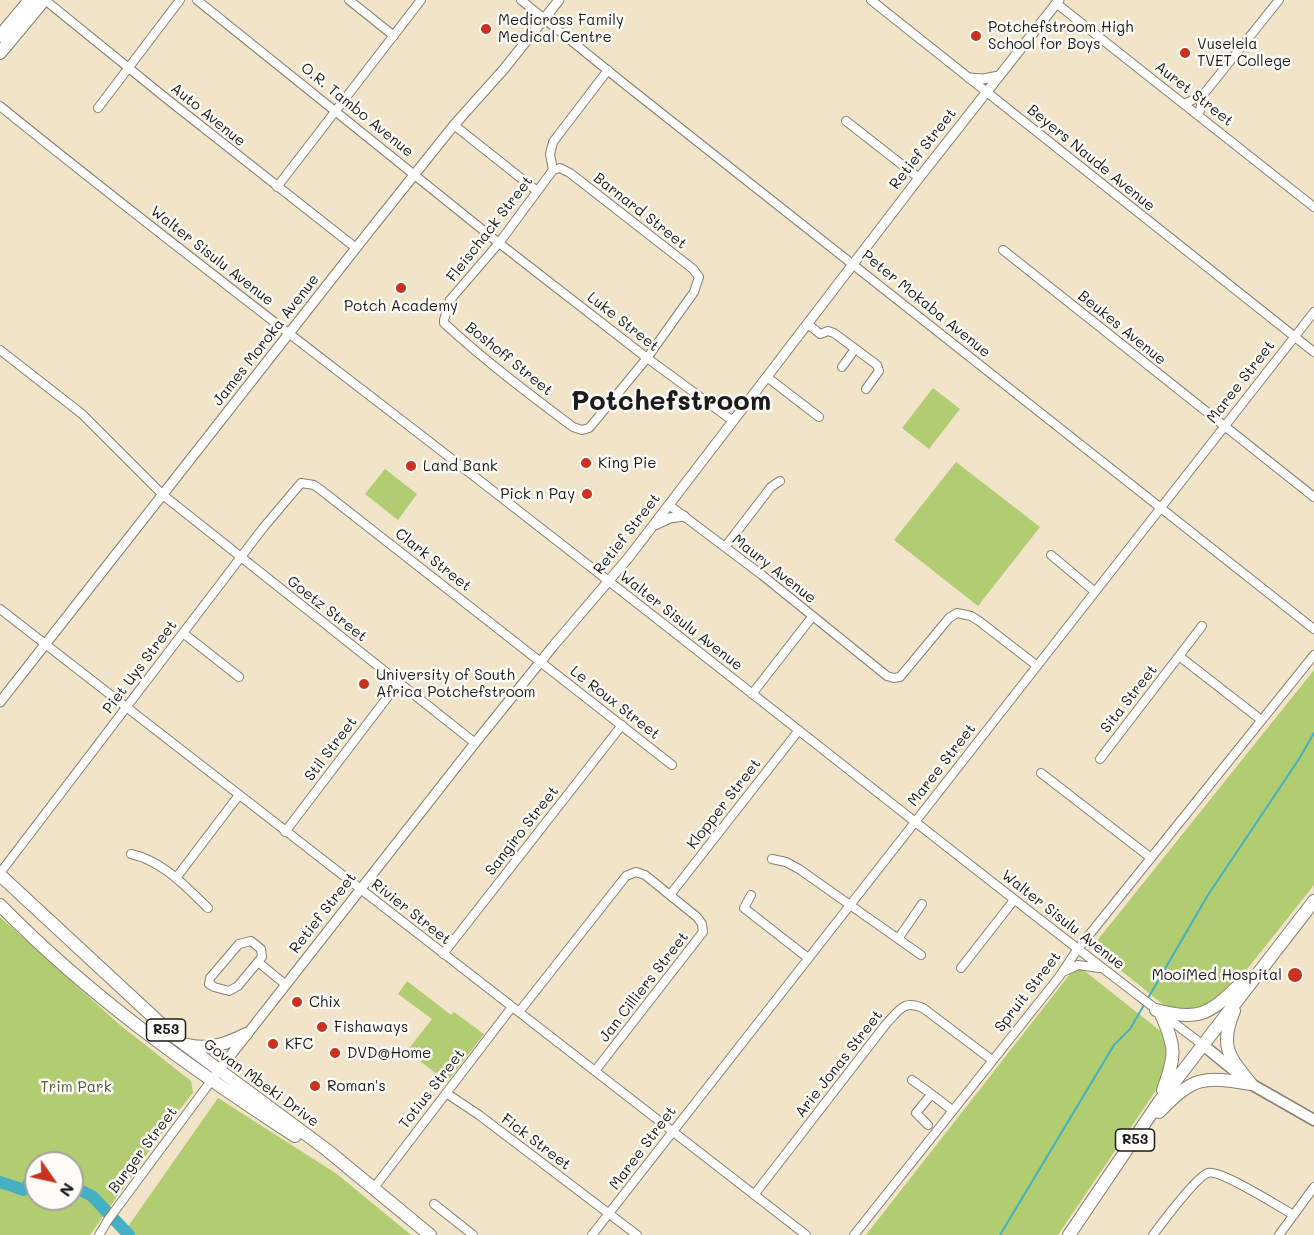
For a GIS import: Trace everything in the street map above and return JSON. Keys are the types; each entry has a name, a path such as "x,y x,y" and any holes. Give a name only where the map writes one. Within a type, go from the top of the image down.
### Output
{"main road":[{"path":"0,36 30,0"},
{"path":"0,53 45,0"},
{"name":"Govan Mbeki Drive","path":"0,874 132,999 184,1044 327,1150 430,1235"},
{"name":"R53","path":"1069,1235 1159,1102 1314,901"},
{"name":"Govan Mbeki Drive","path":"0,905 41,947 77,978 211,1081 347,1168"},
{"path":"1156,1010 1181,1016 1202,1015 1223,1001 1265,962"},
{"path":"1242,993 1229,1024 1226,1042 1232,1061 1251,1084"},
{"path":"1156,1010 1169,1032 1173,1053 1170,1071 1159,1102"},
{"path":"184,1044 212,1047 246,1034"},
{"path":"1203,1045 1251,1084 1314,1120"},
{"path":"1139,1133 1184,1089 1199,1080 1221,1078 1251,1084"}],"street":[{"name":"Auto Avenue","path":"45,0 356,248"},
{"path":"98,108 180,0"},
{"name":"O.R. Tambo Avenue","path":"197,0 499,243"},
{"path":"349,0 394,36"},
{"path":"277,187 421,0"},
{"name":"Peter Mokaba Avenue","path":"521,0 1314,630"},
{"name":"James Moroka Avenue","path":"0,702 414,175 560,0"},
{"name":"Beyers Naude Avenue","path":"871,0 1314,352"},
{"path":"1184,104 1203,95 1279,0"},
{"name":"Retief Street","path":"211,1081 475,743 654,525 919,178 1058,2"},
{"name":"Auret Street","path":"1058,2 1314,207"},
{"path":"554,170 550,154 553,142 608,70"},
{"path":"969,78 983,80 999,76"},
{"path":"1199,115 1203,95"},
{"name":"Walter Sisulu Avenue","path":"0,106 168,240 609,581 1077,950 1203,1045"},
{"path":"846,121 919,178"},
{"path":"454,125 537,191"},
{"name":"Fleischack Street","path":"444,322 450,300 499,243 554,170 560,168 570,173"},
{"name":"Barnard Street","path":"570,173 693,269 699,278 698,285 647,358"},
{"name":"Luke Street","path":"499,243 647,358 733,421"},
{"name":"Beukes Avenue","path":"1003,250 1314,497"},
{"name":"Maree Street","path":"592,1235 1314,312"},
{"name":"Boshoff Street","path":"444,322 465,342 573,427 582,430 589,428 647,358"},
{"path":"808,324 820,334 831,332 879,369 866,389"},
{"path":"842,367 855,349"},
{"name":"Goetz Street","path":"0,350 82,414 163,495 475,743"},
{"path":"767,377 819,417"},
{"path":"725,547 771,487 780,481"},
{"name":"Piet Uys Street","path":"0,874 294,489 301,483 306,483"},
{"name":"Clark Street","path":"306,483 321,490 541,661"},
{"name":"Maury Avenue","path":"669,505 812,616 752,694"},
{"path":"654,525 670,518 684,516"},
{"path":"1051,555 1095,591"},
{"name":"Rivier Street","path":"0,609 806,1235"},
{"path":"812,616 887,676 894,678 904,673 944,623 957,613 971,616 979,621 1036,665"},
{"name":"Sita Street","path":"1100,759 1202,626"},
{"path":"183,633 239,677"},
{"name":"Spruit Street","path":"854,1235 1059,976 1077,950 1314,654"},
{"path":"1179,656 1260,719"},
{"name":"Le Roux Street","path":"541,661 672,765"},
{"name":"Stil Street","path":"285,832 399,682"},
{"name":"Sangiro Street","path":"443,954 622,725"},
{"name":"Klopper Street","path":"670,895 799,730"},
{"path":"1041,773 1151,858"},
{"path":"176,878 239,795"},
{"path":"131,854 149,860 176,878 208,908"},
{"path":"772,859 786,862 799,869 921,955"},
{"path":"519,1012 626,876 636,872 645,875 670,895"},
{"name":"Jan Cilliers Street","path":"595,1071 703,932 704,927 700,920 670,895"},
{"path":"751,895 744,908 807,958"},
{"path":"961,968 1014,900"},
{"path":"898,939 922,904"},
{"path":"251,941 261,949 262,954 258,962 234,990 225,990 209,984 210,978 243,942 251,941"},
{"path":"258,962 286,985"},
{"path":"1059,976 1069,967 1078,965 1103,969"},
{"name":"Arie Jonas Street","path":"754,1195 886,1024 902,1007 915,1004 923,1008 992,1060"},
{"name":"Totius Street","path":"374,1189 512,1007"},
{"path":"912,1080 952,1110"},
{"name":"Burger Street","path":"99,1235 211,1081"},
{"name":"Fick Street","path":"446,1093 479,1115 637,1235"},
{"path":"928,1125 916,1113 930,1096 934,1096"},
{"path":"1152,1235 1203,1176 1214,1172 1294,1215"},
{"path":"1279,1235 1314,1187"},
{"path":"434,1204 473,1235"}],"green space":[{"path":"933,388 960,409 929,449 902,428"},
{"path":"956,462 1040,527 978,606 894,540"},
{"path":"385,469 417,494 398,520 365,494"},
{"path":"1314,670 1314,885 1217,1007 1176,1015 1092,947"},
{"name":"Trim Park","path":"0,917 120,1025 191,1081 193,1093 171,1120 90,1235 0,1235"},
{"path":"1077,965 1163,1033 1169,1045 1165,1077 1058,1235 866,1235"},
{"path":"407,981 451,1015 454,1012 484,1034 447,1082 407,1051 432,1019 398,994"},
{"path":"218,1098 337,1174 411,1235 122,1235"}],"waterway":[{"path":"1000,1235 1114,1045 1130,1029 1208,895 1314,733"},
{"path":"0,1182 24,1190"},
{"path":"84,1192 92,1196 129,1235"}],"place":[{"name":"Medicross Family Medical Centre","path":"486,29"},
{"name":"Potchefstroom High School for Boys","path":"976,36"},
{"name":"Vuselela TVET College","path":"1185,53"},
{"name":"Potch Academy","path":"401,288"},
{"name":"King Pie","path":"586,463"},
{"name":"Land Bank","path":"411,466"},
{"name":"Pick n Pay","path":"587,494"},
{"name":"University of South Africa Potchefstroom","path":"364,684"},
{"name":"MooiMed Hospital","path":"1295,975"},
{"name":"Chix","path":"297,1002"},
{"name":"Fishaways","path":"322,1027"},
{"name":"KFC","path":"273,1044"},
{"name":"DVD@Home","path":"335,1053"},
{"name":"Roman's","path":"315,1086"}],"district":[{"name":"Potchefstroom","path":"671,402"}]}
